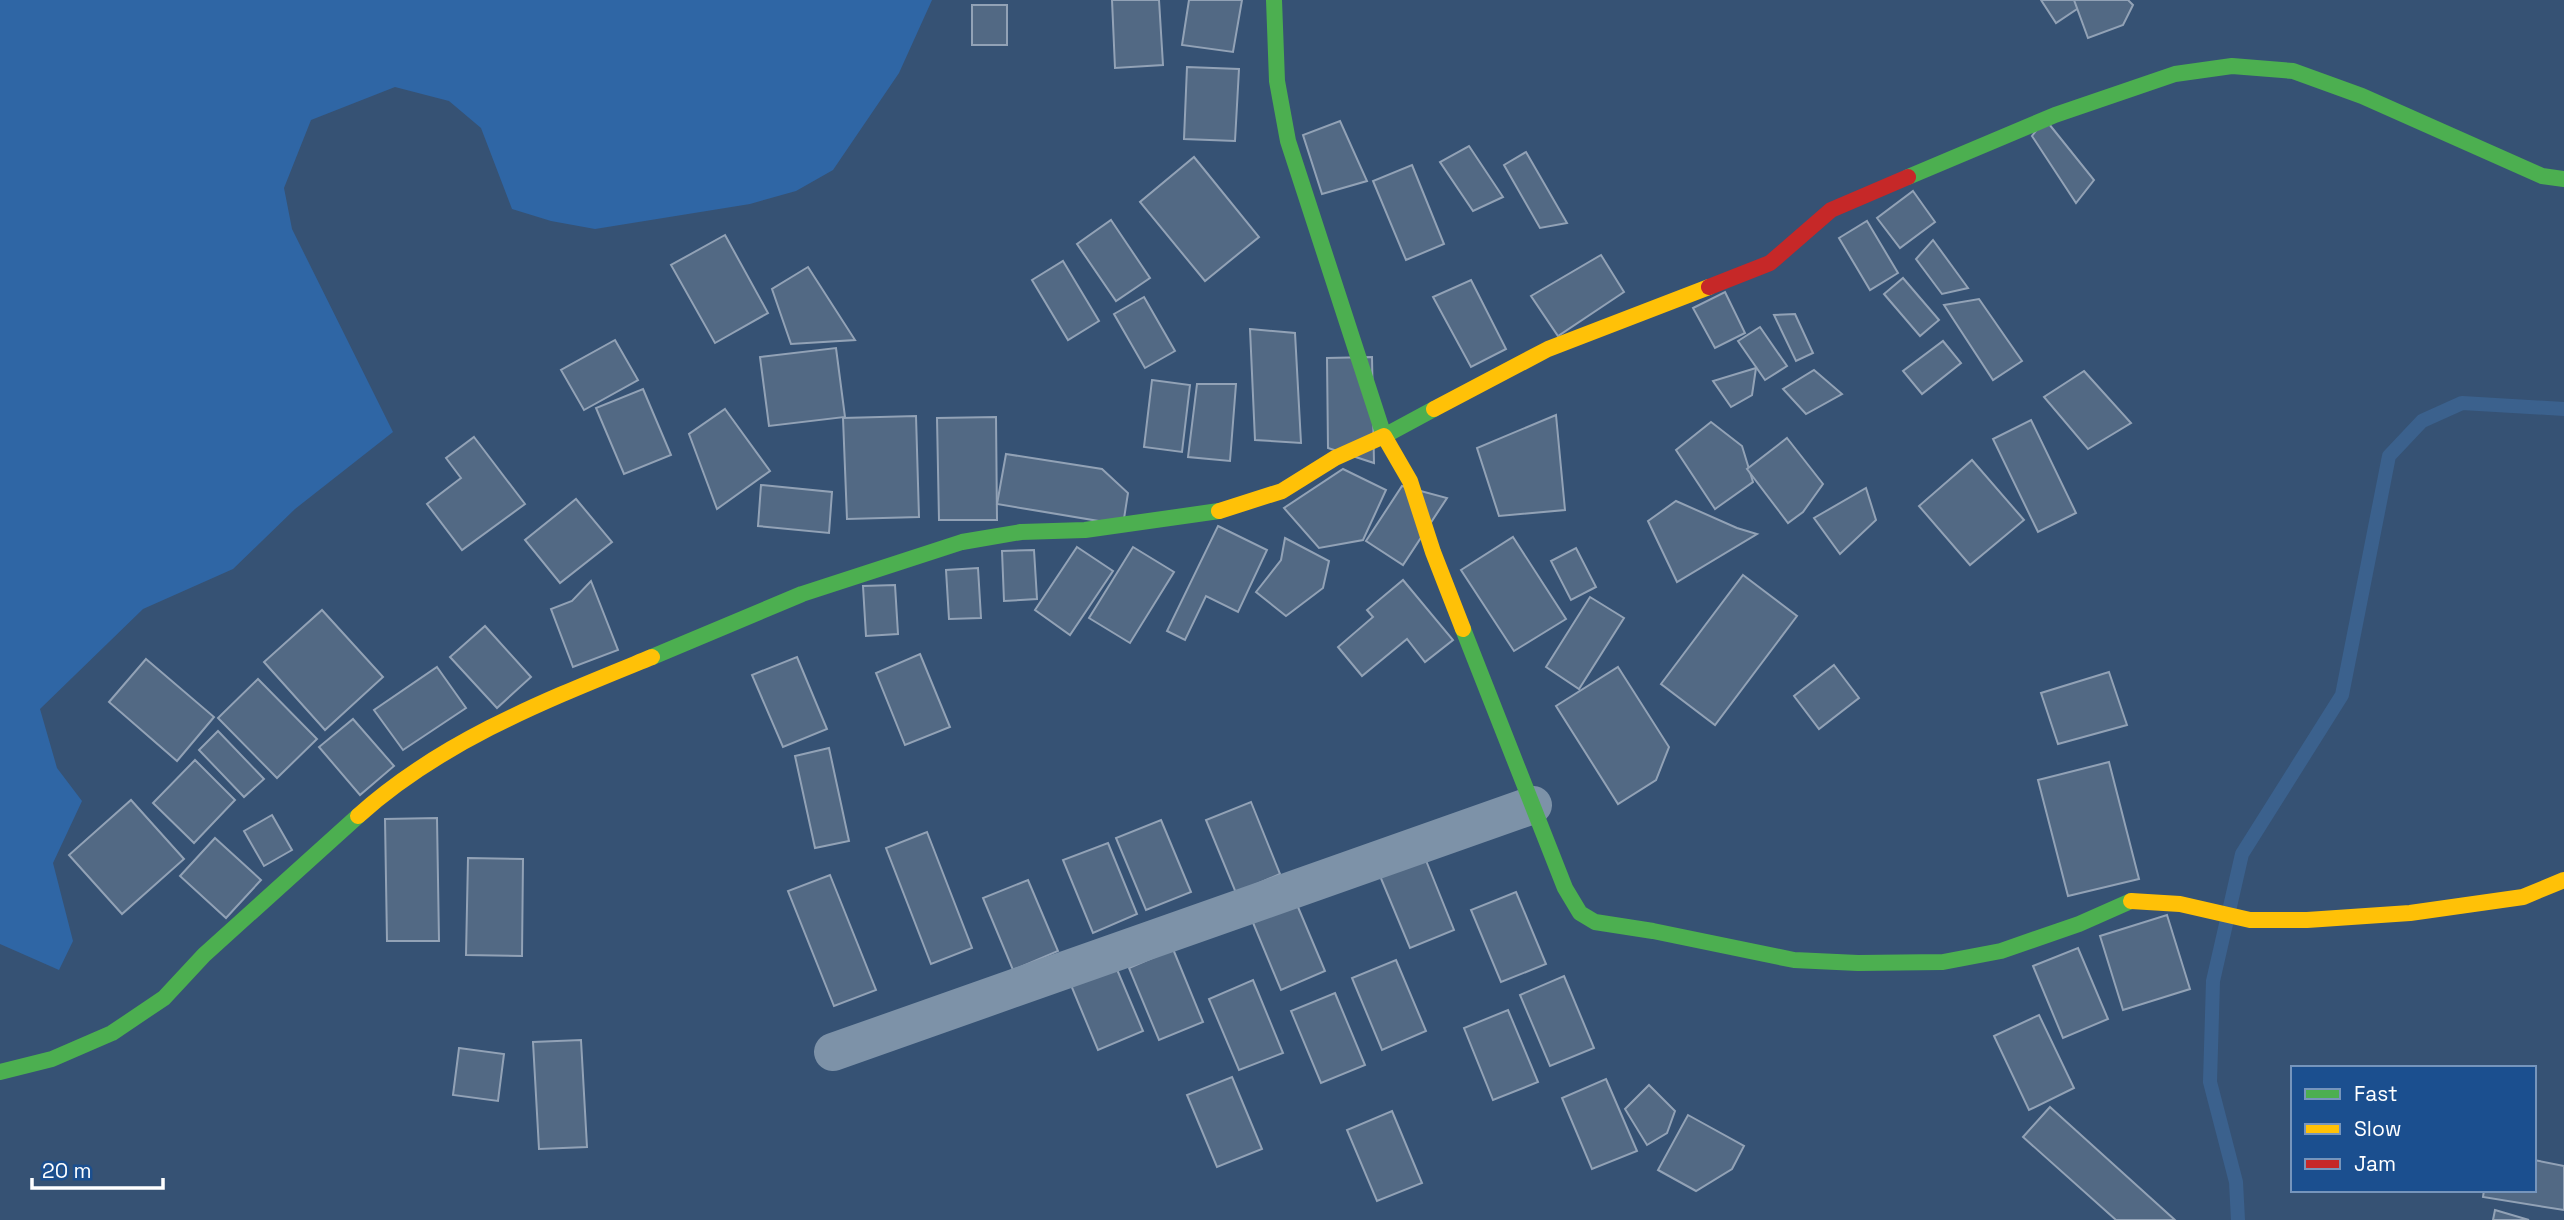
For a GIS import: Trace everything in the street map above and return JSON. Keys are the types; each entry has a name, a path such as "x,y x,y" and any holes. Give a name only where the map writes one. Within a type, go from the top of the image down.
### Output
{"street":[{"path":"1274,0 1277,80 1288,141 1384,436 1410,481 1433,552 1565,888 1580,913 1594,922 1653,931 1794,960 1858,963 1943,962 2001,951 2079,924 2130,901 2180,904 2250,920 2306,920 2410,913 2523,897 2564,880"},
{"path":"0,1072 52,1059 112,1033 164,998 204,955 367,808 440,755 531,707 802,594 949,547 1021,532 1085,530 1225,510 1282,491 1335,458 1384,436 1548,349 1770,263 1787,251 1814,221 1831,210 2055,115 2175,74 2232,66 2293,71 2362,96 2542,176 2564,179"},
{"path":"833,1052 1533,804"}],"shaded area":[{"path":"0,0 932,0 899,73 833,170 796,191 750,204 595,229 551,221 512,209 481,128 449,101 395,87 311,120 284,188 292,229 393,432 295,509 233,569 143,609 40,709 57,768 82,801 53,863 73,941 59,970 0,944"}],"building":[{"path":"1112,0 1159,0 1163,65 1115,68"},
{"path":"1189,0 1242,0 1233,52 1182,45"},
{"path":"2041,0 2075,0 2080,7 2056,23"},
{"path":"2074,0 2128,0 2133,5 2123,25 2088,38"},
{"path":"972,5 1007,5 1007,45 972,45"},
{"path":"1187,67 1239,69 1235,141 1184,139"},
{"path":"2045,119 2094,180 2076,203 2032,136"},
{"path":"1340,121 1367,181 1322,194 1303,135"},
{"path":"1469,146 1503,197 1473,211 1440,162"},
{"path":"1526,152 1567,223 1540,228 1504,165"},
{"path":"1194,157 1259,237 1205,281 1140,202"},
{"path":"1412,165 1444,244 1406,260 1373,181"},
{"path":"1913,191 1935,222 1900,248 1877,218"},
{"path":"1111,220 1150,278 1116,301 1077,244"},
{"path":"1867,221 1898,273 1870,290 1839,238"},
{"path":"725,235 768,313 715,343 671,265"},
{"path":"1933,240 1968,288 1942,294 1916,259"},
{"path":"1601,255 1624,292 1558,336 1531,296"},
{"path":"1063,261 1099,321 1068,340 1032,280"},
{"path":"808,267 855,340 791,344 772,289"},
{"path":"1903,278 1939,320 1920,336 1884,294"},
{"path":"1471,280 1506,349 1471,367 1433,297"},
{"path":"1725,292 1745,333 1715,348 1693,308"},
{"path":"1144,297 1175,351 1145,368 1114,314"},
{"path":"1979,299 2022,361 1993,380 1944,305"},
{"path":"1795,314 1813,353 1796,361 1774,315"},
{"path":"1760,327 1787,366 1765,380 1738,341"},
{"path":"1250,329 1295,333 1301,443 1255,440"},
{"path":"615,340 638,380 584,410 561,370"},
{"path":"1943,341 1961,363 1922,394 1903,371"},
{"path":"836,348 845,417 769,426 760,357"},
{"path":"1372,357 1374,463 1328,448 1327,358"},
{"path":"1756,368 1752,395 1731,407 1713,381"},
{"path":"1814,370 1842,394 1806,414 1783,389"},
{"path":"2084,371 2131,423 2088,449 2044,397"},
{"path":"1152,380 1190,385 1182,452 1144,447"},
{"path":"1197,384 1236,384 1230,461 1188,457"},
{"path":"643,389 671,455 624,474 596,408"},
{"path":"725,409 770,471 717,509 689,434"},
{"path":"1556,415 1565,510 1499,516 1477,448"},
{"path":"916,416 919,517 847,519 843,418"},
{"path":"996,417 997,520 939,520 937,418"},
{"path":"2031,420 2076,513 2038,532 1993,439"},
{"path":"1711,422 1742,446 1753,482 1715,509 1676,450"},
{"path":"474,437 525,504 462,550 427,504 461,478 446,458"},
{"path":"1787,438 1823,484 1803,512 1788,523 1747,469"},
{"path":"1006,454 1102,469 1128,493 1123,525 997,504"},
{"path":"1972,460 2024,520 1970,565 1919,506"},
{"path":"1343,469 1386,490 1363,540 1319,548 1284,508"},
{"path":"761,485 832,492 829,533 758,526"},
{"path":"1402,486 1447,498 1403,565 1366,541"},
{"path":"1866,488 1876,520 1840,554 1814,518"},
{"path":"576,499 612,542 560,583 525,540"},
{"path":"1676,501 1757,534 1677,582 1648,521"},
{"path":"1218,526 1267,550 1238,612 1206,596 1185,640 1167,631"},
{"path":"1513,537 1566,619 1514,651 1461,570"},
{"path":"1285,538 1329,561 1323,588 1286,616 1256,592 1281,560"},
{"path":"1077,547 1113,571 1070,635 1035,610"},
{"path":"1133,547 1174,572 1130,643 1089,618"},
{"path":"1576,548 1596,587 1571,600 1551,561"},
{"path":"1034,550 1037,599 1004,601 1002,551"},
{"path":"978,568 981,618 949,619 946,570"},
{"path":"1743,575 1797,616 1715,725 1661,684"},
{"path":"1403,580 1453,640 1425,662 1407,639 1362,676 1338,647 1373,617 1367,610"},
{"path":"591,581 618,650 573,667 551,609 572,601"},
{"path":"895,585 898,634 866,636 863,586"},
{"path":"1590,597 1624,618 1579,689 1546,667"},
{"path":"322,610 383,677 325,730 264,662"},
{"path":"485,626 531,677 497,708 450,657"},
{"path":"920,654 950,727 905,745 876,673"},
{"path":"797,657 827,729 783,747 752,675"},
{"path":"146,659 214,717 177,761 109,702"},
{"path":"1834,665 1859,698 1819,729 1794,696"},
{"path":"437,667 466,708 403,750 374,710"},
{"path":"1618,667 1669,747 1656,780 1618,804 1556,706"},
{"path":"2109,672 2127,725 2058,744 2041,693"},
{"path":"258,679 317,739 277,778 218,718"},
{"path":"353,719 394,766 360,795 319,747"},
{"path":"218,731 264,779 244,797 199,750"},
{"path":"829,748 849,841 815,848 795,756"},
{"path":"195,760 235,800 194,843 153,803"},
{"path":"2109,762 2139,879 2068,896 2038,780"},
{"path":"131,800 184,859 122,914 69,855"},
{"path":"1251,802 1280,874 1236,893 1206,820"},
{"path":"272,815 292,850 264,866 244,831"},
{"path":"437,818 439,941 387,941 385,819"},
{"path":"1161,820 1191,892 1146,910 1116,838"},
{"path":"927,832 972,948 931,964 886,848"},
{"path":"215,838 261,880 226,918 180,876"},
{"path":"1108,843 1137,914 1093,933 1063,860"},
{"path":"468,858 523,859 522,956 466,955"},
{"path":"1425,858 1454,930 1410,948 1380,876"},
{"path":"830,875 876,990 834,1006 788,891"},
{"path":"1028,880 1058,951 1013,970 983,898"},
{"path":"1516,892 1546,964 1501,982 1471,910"},
{"path":"1295,900 1325,971 1281,990 1251,918"},
{"path":"2167,915 2190,989 2123,1010 2100,936"},
{"path":"2078,948 2108,1019 2063,1038 2033,966"},
{"path":"1173,949 1203,1022 1159,1040 1129,968"},
{"path":"1113,960 1143,1031 1098,1050 1068,978"},
{"path":"1396,960 1426,1031 1382,1050 1352,978"},
{"path":"1564,976 1594,1048 1550,1066 1520,995"},
{"path":"1253,980 1283,1053 1239,1070 1209,999"},
{"path":"1335,993 1365,1065 1321,1083 1291,1011"},
{"path":"1508,1010 1538,1082 1493,1100 1464,1028"},
{"path":"2039,1015 2074,1088 2029,1110 1994,1036"},
{"path":"581,1040 587,1147 539,1149 533,1042"},
{"path":"459,1048 504,1054 498,1101 453,1095"},
{"path":"1232,1077 1262,1149 1217,1167 1187,1095"},
{"path":"1606,1079 1637,1151 1592,1169 1562,1098"},
{"path":"1649,1085 1675,1111 1667,1133 1647,1145 1625,1109"},
{"path":"2050,1107 2175,1220 2116,1220 2023,1137"},
{"path":"1392,1111 1422,1183 1377,1201 1347,1130"},
{"path":"1688,1115 1744,1146 1732,1169 1696,1191 1658,1170"},
{"path":"2536,1160 2564,1166 2564,1210 2483,1197 2484,1192 2536,1192"},
{"path":"2495,1210 2529,1220 2493,1220"}],"waterway":[{"path":"2238,1220 2236,1182 2210,1082 2213,981 2242,854 2342,695 2389,456 2422,421 2462,403 2564,409"}],"traffic: fast":[{"path":"1274,0 1277,81 1288,141 1384,436 1434,409"},
{"path":"1908,177 2055,115 2175,74 2232,66 2293,71 2362,96 2542,176 2564,179"},
{"path":"652,657 802,594 962,542 1021,532 1085,530 1219,511"},
{"path":"1463,629 1565,888 1580,913 1595,922 1794,960 1858,963 1943,962 2001,951 2079,924 2131,901"},
{"path":"0,1072 52,1059 112,1033 164,998 204,955 358,816"}],"traffic: slow":[{"path":"1434,409 1548,349 1709,287"},
{"path":"1219,511 1282,491 1335,458 1384,436 1410,481 1433,552 1463,629"},
{"path":"358,816 391,789 461,743 536,706 652,657"},
{"path":"2131,901 2180,904 2250,920 2307,920 2410,913 2523,897 2564,880"}],"traffic: jam":[{"path":"1709,287 1770,263 1831,210 1908,177"}]}
